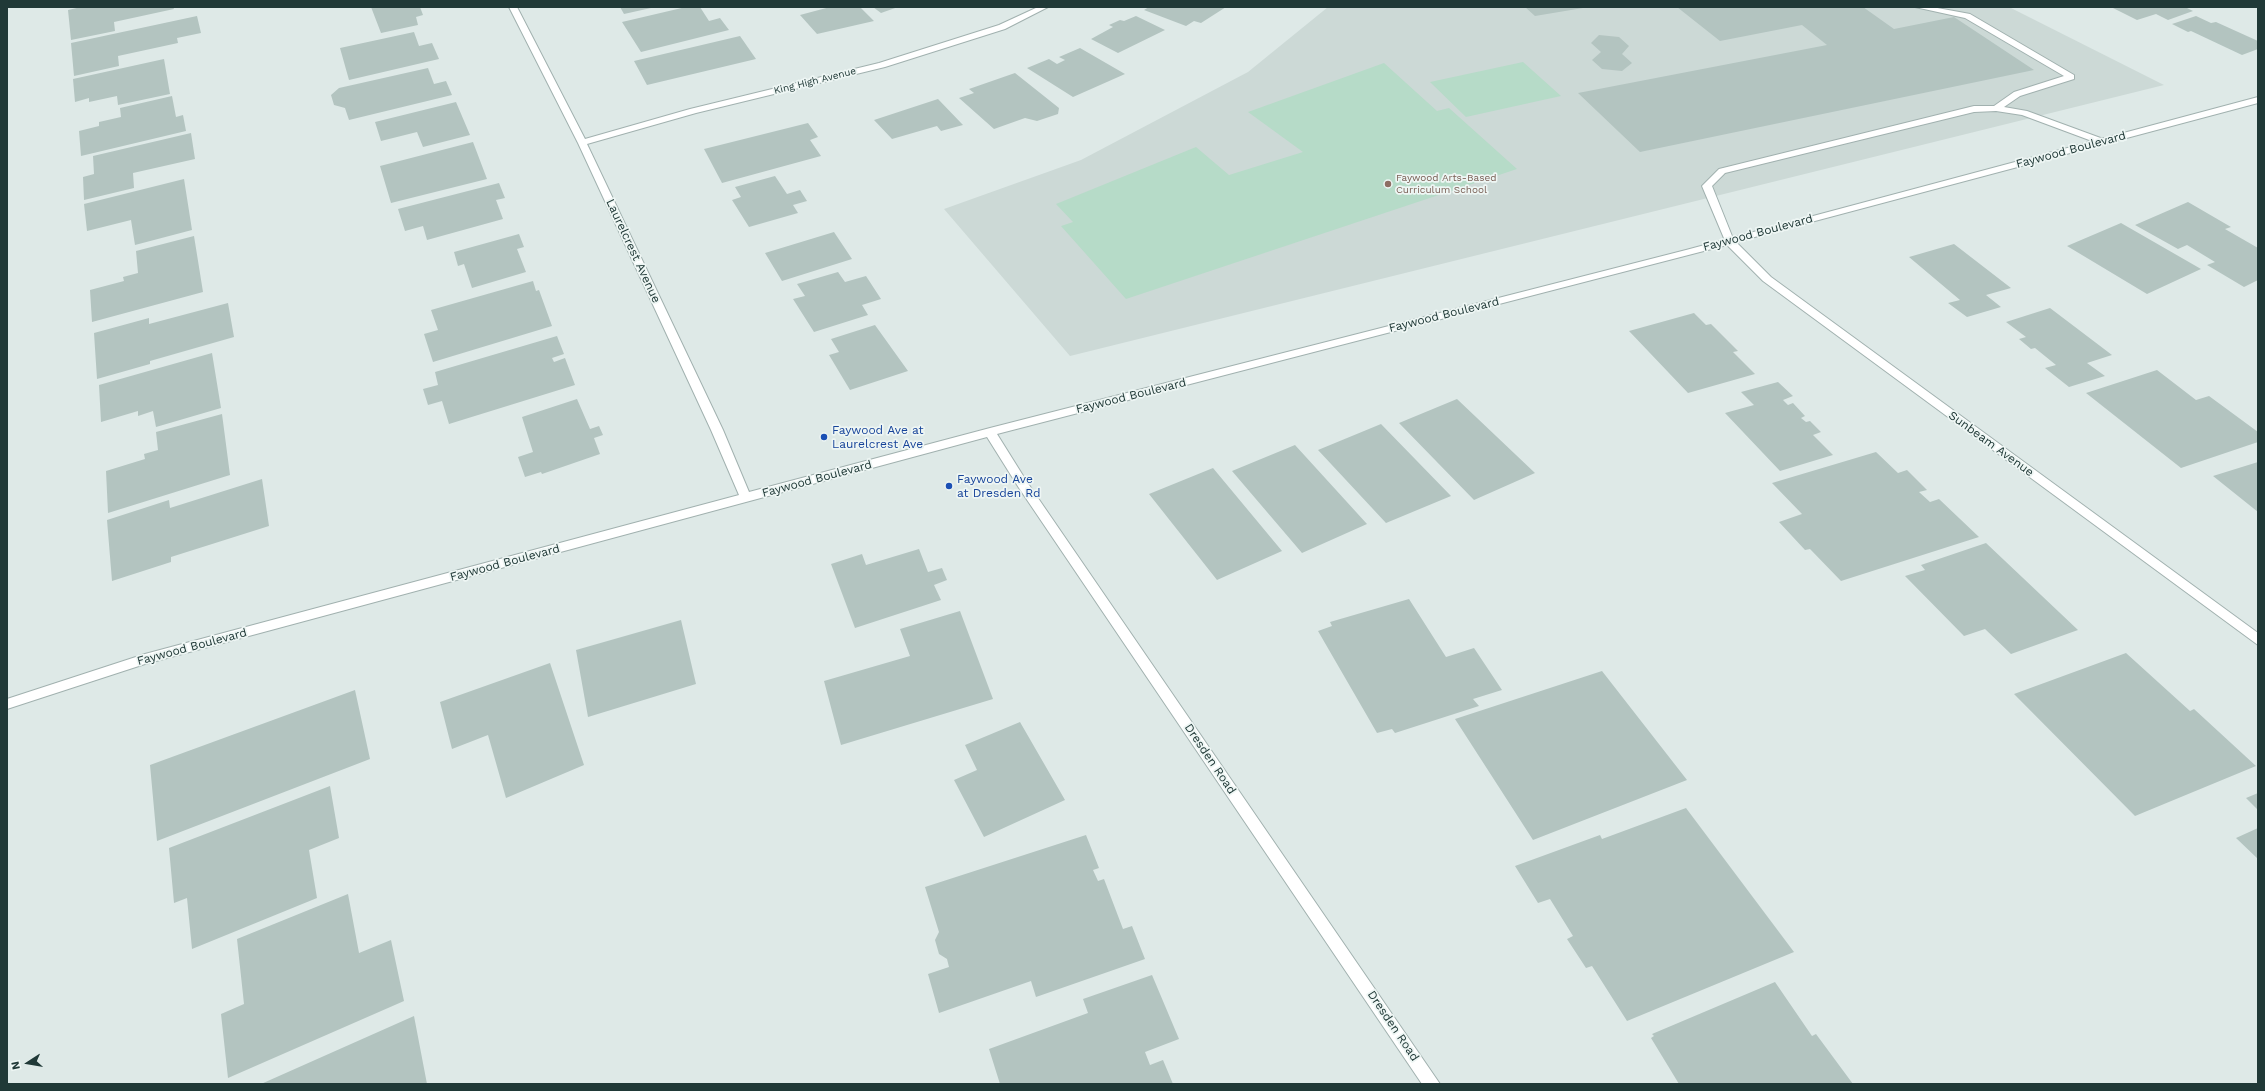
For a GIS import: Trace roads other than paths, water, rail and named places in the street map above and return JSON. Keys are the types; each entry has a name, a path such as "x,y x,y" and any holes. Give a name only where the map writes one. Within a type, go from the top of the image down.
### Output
{"street":[{"name":"Laurelcrest Avenue","path":"513,7 582,143 717,430 746,498"},
{"name":"King High Avenue","path":"582,143 693,111 882,65 1002,27 1044,7"},
{"path":"1919,7 1967,16 2071,77 2017,94 1996,108"},
{"name":"Faywood Boulevard","path":"7,704 145,660 990,432 1729,241 2258,100"},
{"path":"1729,241 1707,186 1722,171 1974,109 1996,108 2024,113 2047,120 2103,142"},
{"name":"Sunbeam Avenue","path":"1729,241 1767,279 2258,640"},
{"name":"Dresden Road","path":"990,432 1023,485 1432,1084"}],"place":[{"name":"Faywood Arts-Based Curriculum School","path":"1388,184"},
{"name":"Faywood Ave at Laurelcrest Ave","path":"824,437"},
{"name":"Faywood Ave at Dresden Rd","path":"949,486"}]}
